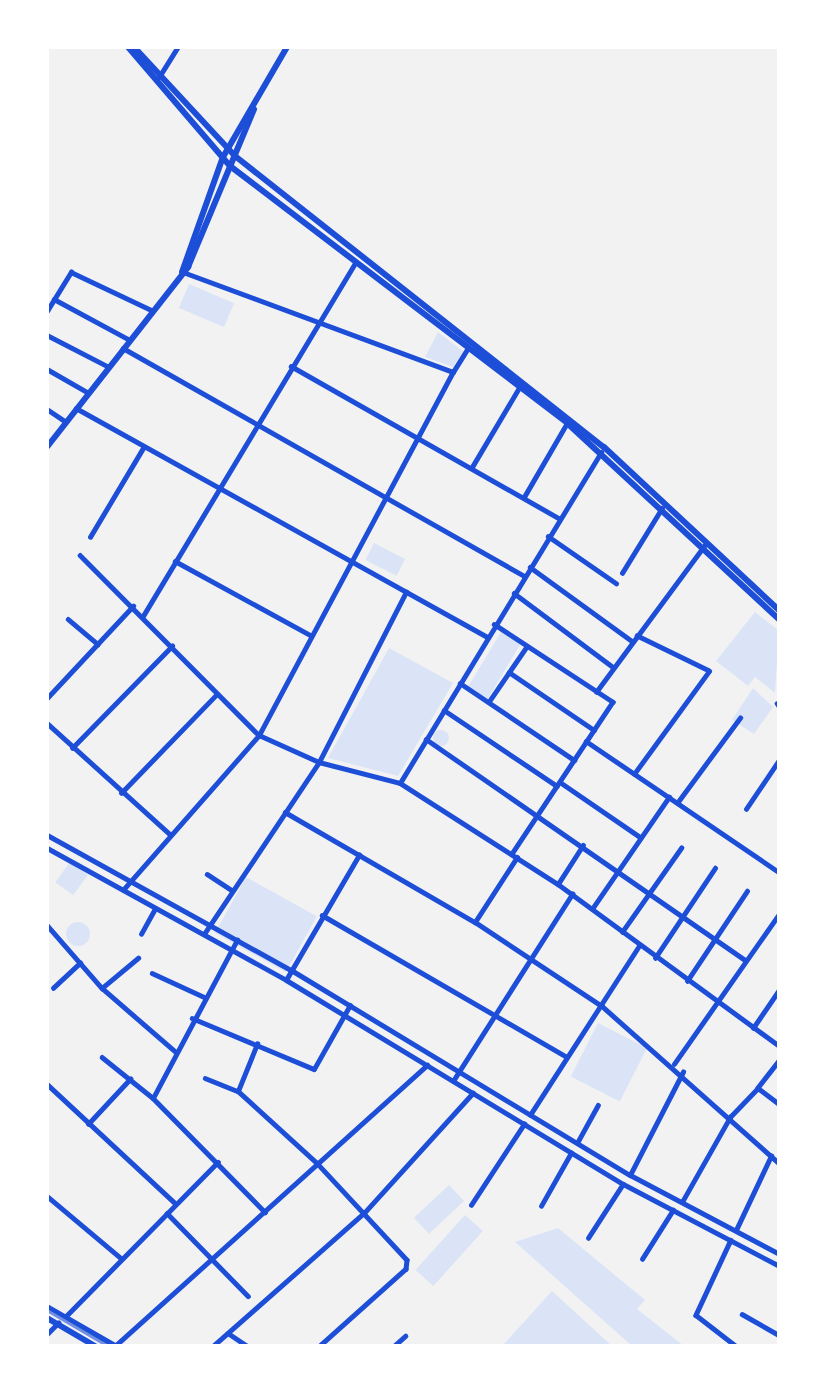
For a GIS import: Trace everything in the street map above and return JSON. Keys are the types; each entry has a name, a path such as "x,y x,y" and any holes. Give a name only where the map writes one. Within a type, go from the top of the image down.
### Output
{"main road":[{"path":"128,47 230,166 467,350 602,450 662,508 694,533 704,546 779,610"},
{"path":"134,47 159,78 235,156 602,450 694,533 779,620"},
{"path":"182,272 223,157 254,109 287,47"},
{"path":"47,447 182,272 254,109"},
{"path":"47,1307 66,1315 115,1346"},
{"path":"47,1318 95,1346"}],"street":[{"path":"159,78 175,49"},
{"path":"144,616 253,425 290,366 321,324 356,262"},
{"path":"47,311 71,272 151,310"},
{"path":"182,272 453,372"},
{"path":"54,299 128,339"},
{"path":"47,335 107,366"},
{"path":"122,347 253,425 524,576"},
{"path":"122,891 259,735 310,635 467,350"},
{"path":"290,366 418,436 560,519"},
{"path":"47,369 87,392"},
{"path":"472,467 519,388"},
{"path":"76,408 215,489 488,637"},
{"path":"47,409 66,422"},
{"path":"524,497 567,423"},
{"path":"90,537 143,448"},
{"path":"400,783 602,450"},
{"path":"622,573 662,508"},
{"path":"548,536 616,583"},
{"path":"596,692 704,546"},
{"path":"80,555 144,616 215,696 259,735 319,762 400,783 558,884 655,958 779,1046"},
{"path":"175,561 310,635"},
{"path":"530,567 632,641"},
{"path":"204,934 319,762 405,592"},
{"path":"514,593 613,667"},
{"path":"47,698 133,606"},
{"path":"68,619 98,644"},
{"path":"475,922 538,814 614,702 494,624"},
{"path":"634,774 709,671 637,636"},
{"path":"72,748 172,646"},
{"path":"490,700 527,646"},
{"path":"509,672 594,730"},
{"path":"460,683 490,700 574,760"},
{"path":"120,793 215,696"},
{"path":"444,710 640,837"},
{"path":"677,803 740,718"},
{"path":"47,723 120,793 170,834"},
{"path":"426,739 583,845 745,960"},
{"path":"586,741 779,873"},
{"path":"746,808 779,760"},
{"path":"592,909 669,797"},
{"path":"285,812 475,922 602,1006 674,1064 779,1163"},
{"path":"47,835 291,970 630,1175 779,1254"},
{"path":"558,884 583,845"},
{"path":"47,848 286,980 623,1184 779,1266"},
{"path":"622,932 681,848"},
{"path":"286,980 359,855"},
{"path":"655,958 715,869"},
{"path":"207,874 232,890"},
{"path":"687,981 747,891"},
{"path":"453,1081 572,894"},
{"path":"141,934 155,909"},
{"path":"674,1064 779,914"},
{"path":"322,915 567,1057"},
{"path":"47,925 102,988 176,1052"},
{"path":"153,1098 192,1018 238,940"},
{"path":"530,1115 639,946"},
{"path":"102,988 138,958"},
{"path":"53,988 80,963"},
{"path":"152,973 204,997"},
{"path":"753,1028 779,990"},
{"path":"192,1018 314,1069 350,1005"},
{"path":"238,1091 257,1044"},
{"path":"102,1057 153,1098 219,1162 265,1212"},
{"path":"682,1202 730,1117 779,1061"},
{"path":"115,1346 427,1065"},
{"path":"630,1175 683,1072"},
{"path":"205,1078 238,1091 317,1163 409,1265 320,1346"},
{"path":"88,1124 130,1079"},
{"path":"47,1084 176,1204"},
{"path":"758,1088 779,1104"},
{"path":"213,1346 364,1213 474,1093"},
{"path":"576,1144 598,1105"},
{"path":"471,1205 524,1124"},
{"path":"541,1206 571,1153"},
{"path":"736,1230 771,1156"},
{"path":"66,1315 219,1162"},
{"path":"588,1238 623,1184"},
{"path":"47,1196 121,1258"},
{"path":"642,1259 674,1209"},
{"path":"167,1213 248,1296"},
{"path":"731,1240 696,1315 736,1346"},
{"path":"743,1314 779,1335"},
{"path":"47,1334 58,1323"},
{"path":"228,1333 247,1346"},
{"path":"394,1346 405,1336"}],"shaded area":[{"path":"189,284 234,303 224,327 179,308"},
{"path":"438,332 463,351 453,367 425,357"},
{"path":"374,543 405,559 397,576 365,560"},
{"path":"755,612 779,631 775,693 755,677 748,686 716,661"},
{"path":"501,632 521,644 488,699 468,687"},
{"path":"389,648 453,683 398,776 328,758"},
{"path":"753,688 773,707 754,734 732,720"},
{"path":"441,730 449,738 441,746 433,738"},
{"path":"70,862 88,875 73,895 55,882"},
{"path":"246,877 317,916 286,972 215,933"},
{"path":"78,922 89,929 90,934 83,945 78,946 67,939 66,934 73,923"},
{"path":"598,1023 647,1048 620,1101 571,1076"},
{"path":"449,1185 464,1201 429,1234 414,1218"},
{"path":"465,1215 483,1231 433,1286 415,1270"},
{"path":"558,1228 645,1300 637,1309 684,1346 632,1346 515,1242"},
{"path":"552,1291 612,1346 502,1346"}],"railway":[{"path":"47,1310 108,1346"}]}
